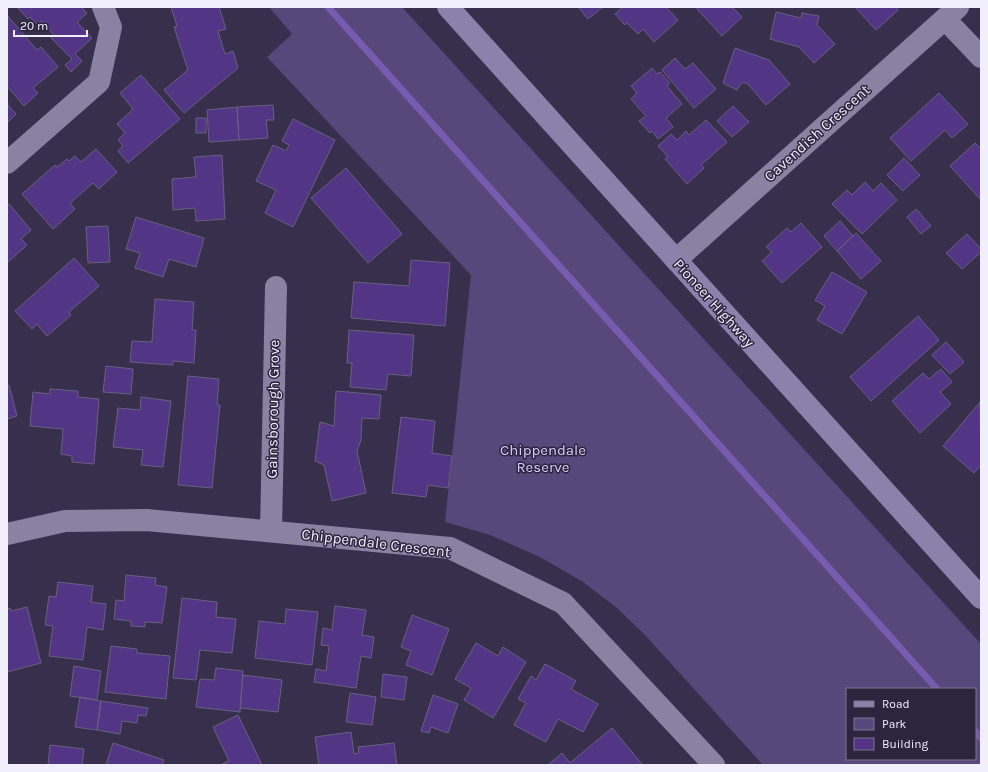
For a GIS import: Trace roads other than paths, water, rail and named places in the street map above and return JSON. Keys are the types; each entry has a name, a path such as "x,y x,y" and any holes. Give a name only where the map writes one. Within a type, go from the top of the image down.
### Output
{"main road":[{"name":"Pioneer Highway","path":"448,7 981,598"}],"street":[{"path":"7,163 99,82 111,27 103,7"},
{"path":"952,13 981,58"},
{"name":"Cavendish Crescent","path":"676,260 952,13"},
{"name":"Gainsborough Grove","path":"271,531 276,287"},
{"name":"Chippendale Crescent","path":"7,534 65,520 146,520 450,548 563,603 712,764"}],"waterway":[{"path":"328,7 936,688"},
{"path":"976,732 981,738"}],"park label":[{"name":"Chippendale Reserve","path":"543,458"}]}
